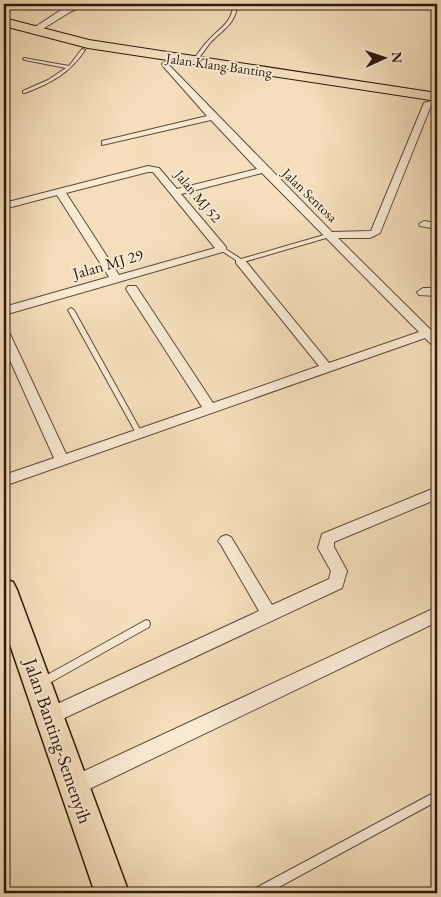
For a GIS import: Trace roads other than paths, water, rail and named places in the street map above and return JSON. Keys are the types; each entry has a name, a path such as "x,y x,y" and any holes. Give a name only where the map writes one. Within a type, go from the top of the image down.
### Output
{"highway":[{"name":"Jalan Klang Banting","path":"4,22 88,44 434,101"},
{"name":"Jalan Klang Banting","path":"4,31 83,50 166,64 434,101"}],"main road":[{"name":"Jalan Banting-Semenyih","path":"4,590 112,893"}],"street":[{"path":"33,30 66,10 82,4"},
{"name":"Jalan Sentosa","path":"166,64 264,170 437,343"},
{"path":"331,235 370,235 376,233 434,101"},
{"path":"105,142 213,116"},
{"name":"Jalan MJ 52","path":"60,192 152,169 156,170 222,248"},
{"path":"176,192 264,170"},
{"path":"4,206 60,192 116,279"},
{"path":"424,224 437,226"},
{"name":"Jalan MJ 29","path":"4,311 222,248"},
{"path":"240,261 327,368"},
{"path":"132,289 210,408"},
{"path":"423,292 437,292"},
{"path":"4,480 427,333"},
{"path":"4,334 62,460"},
{"path":"50,716 336,583 339,571 326,548 327,538 437,493"},
{"path":"226,541 269,614"},
{"path":"74,786 437,614"}],"lane":[{"path":"194,61 234,16 236,4"},
{"path":"24,92 46,84 78,59 83,50"},
{"path":"25,59 69,67"},
{"path":"222,248 240,261 331,235"},
{"path":"71,310 139,433"},
{"path":"39,684 146,624"},
{"path":"258,893 437,796"}]}
